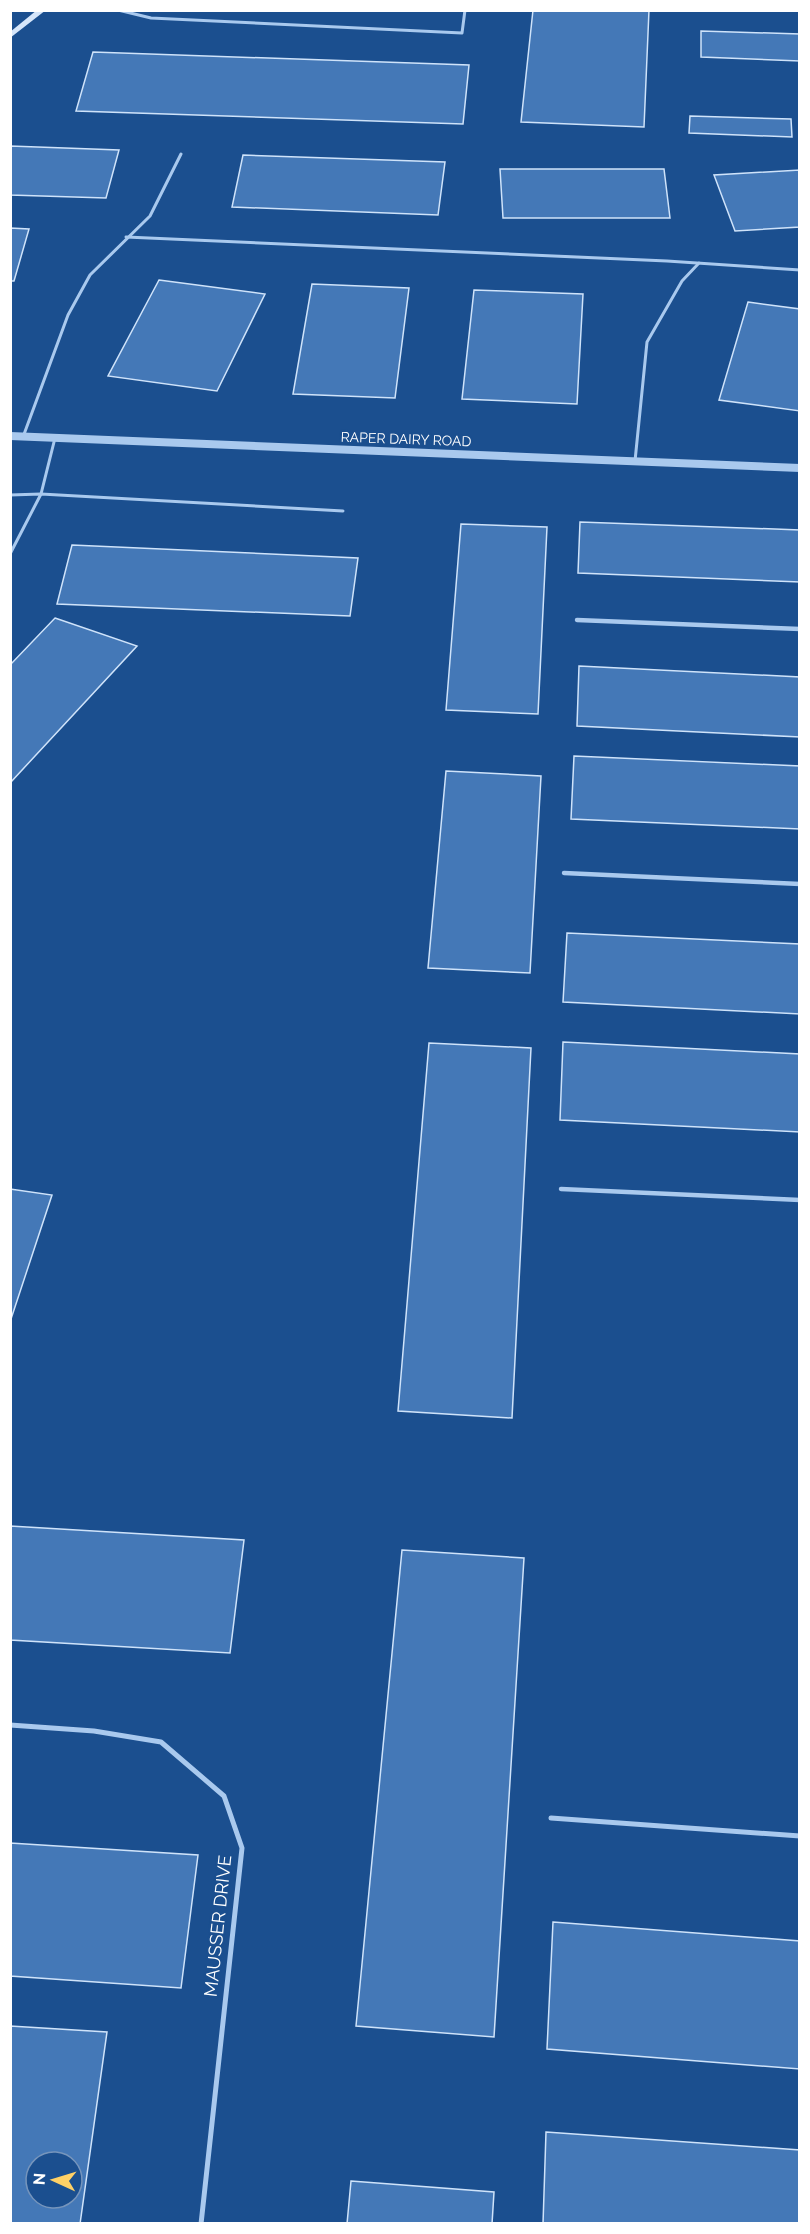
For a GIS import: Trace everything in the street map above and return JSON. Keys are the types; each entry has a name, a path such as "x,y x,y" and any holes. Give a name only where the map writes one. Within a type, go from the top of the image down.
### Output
{"main road":[{"path":"10,36 42,10"}],"street":[{"name":"RAPER DAIRY ROAD","path":"10,436 800,468"}],"lane":[{"path":"118,10 151,18 462,33 465,10"},
{"path":"23,437 68,315 90,275 126,237 150,216 181,154"},
{"path":"126,237 699,263 800,270"},
{"path":"634,461 647,342 682,281 699,263"},
{"path":"10,554 40,494 55,438"},
{"path":"10,495 40,494 343,511"},
{"path":"577,620 800,629"},
{"path":"564,873 800,884"},
{"path":"561,1189 800,1200"},
{"name":"MAUSSER DRIVE","path":"10,1725 94,1731 161,1742 224,1796 242,1848 201,2223"},
{"path":"551,1818 800,1836"}],"building":[{"path":"533,10 649,10 644,127 521,122"},
{"path":"701,31 800,34 800,61 701,57"},
{"path":"93,52 469,65 463,124 76,111"},
{"path":"690,116 791,119 792,137 689,133"},
{"path":"10,146 119,150 106,198 10,195"},
{"path":"243,155 445,162 438,215 232,207"},
{"path":"500,169 664,169 670,218 503,218"},
{"path":"800,170 800,227 735,231 714,175"},
{"path":"10,228 29,229 14,281 10,281"},
{"path":"159,280 265,294 217,391 108,376"},
{"path":"312,284 409,288 395,398 293,394"},
{"path":"474,290 583,294 577,404 462,399"},
{"path":"748,302 800,309 800,411 719,400"},
{"path":"580,522 800,530 800,582 578,573"},
{"path":"461,524 547,527 538,714 446,710"},
{"path":"72,545 358,558 350,616 57,604"},
{"path":"55,618 137,646 10,783 10,665"},
{"path":"579,666 800,677 800,737 577,726"},
{"path":"574,756 800,766 800,829 571,819"},
{"path":"446,771 541,776 530,973 428,968"},
{"path":"567,933 800,944 800,1014 563,1002"},
{"path":"563,1042 800,1054 800,1132 560,1120"},
{"path":"429,1043 531,1048 512,1418 398,1411"},
{"path":"10,1189 52,1195 10,1322"},
{"path":"10,1526 244,1540 230,1653 10,1640"},
{"path":"402,1550 524,1558 494,2037 356,2026"},
{"path":"10,1843 198,1855 181,1988 10,1976"},
{"path":"553,1922 800,1941 800,2069 547,2049"},
{"path":"10,2026 107,2032 84,2196 84,2150 24,2150 24,2210 82,2210 80,2224 10,2224"},
{"path":"546,2132 800,2150 800,2224 543,2224"},
{"path":"351,2181 494,2192 492,2224 347,2224"}]}
